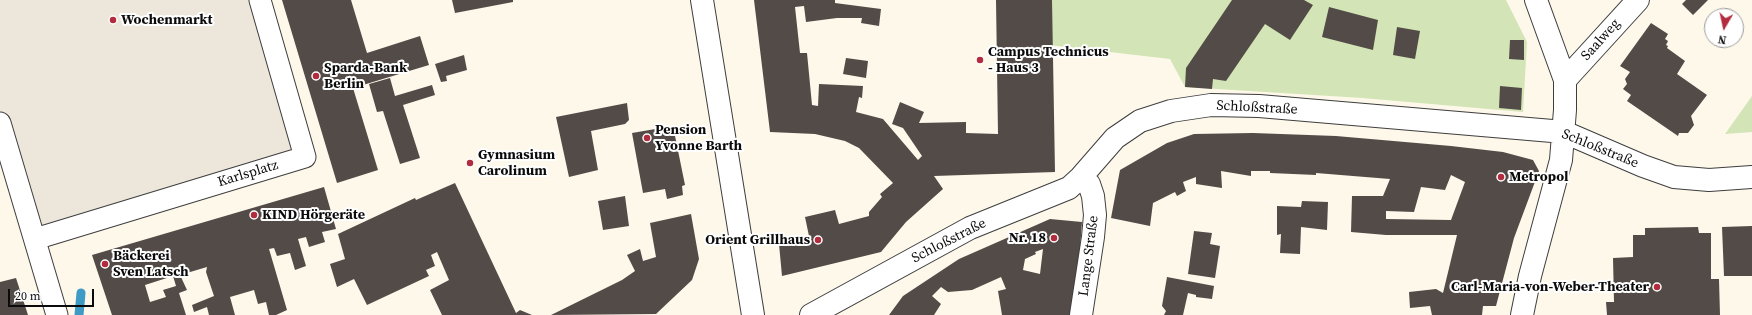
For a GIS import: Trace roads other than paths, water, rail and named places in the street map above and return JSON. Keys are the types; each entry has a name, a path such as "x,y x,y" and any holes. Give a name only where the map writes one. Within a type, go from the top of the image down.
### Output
{"street":[{"name":"Karlsplatz","path":"35,239 305,156 260,0"},
{"path":"702,0 753,315"},
{"name":"Saalweg","path":"1565,80 1638,0"},
{"path":"1522,315 1530,276 1561,160 1564,132 1565,80 1537,3"},
{"name":"Schloßstraße","path":"811,315 970,228 1069,188 1081,177 1115,138 1140,121 1171,111 1211,105 1259,106 1564,132 1643,166 1674,176 1709,180 1752,177"},
{"path":"0,124 57,315"},
{"name":"Lange Straße","path":"1081,177 1089,184 1093,196 1094,215 1093,237 1081,315"}],"waterway":[{"path":"79,315 81,293"}],"place":[{"name":"Wochenmarkt","path":"113,20"},
{"name":"Campus Technicus - Haus 3","path":"980,60"},
{"name":"Sparda-Bank Berlin","path":"316,76"},
{"name":"Pension Yvonne Barth","path":"647,138"},
{"name":"Gymnasium Carolinum","path":"470,163"},
{"name":"Metropol","path":"1501,177"},
{"name":"KIND Hörgeräte","path":"254,215"},
{"name":"Nr. 18","path":"1054,238"},
{"name":"Orient Grillhaus","path":"818,240"},
{"name":"Bäckerei Sven Latsch","path":"105,264"},
{"name":"Carl-Maria-von-Weber-Theater","path":"1657,287"}]}
